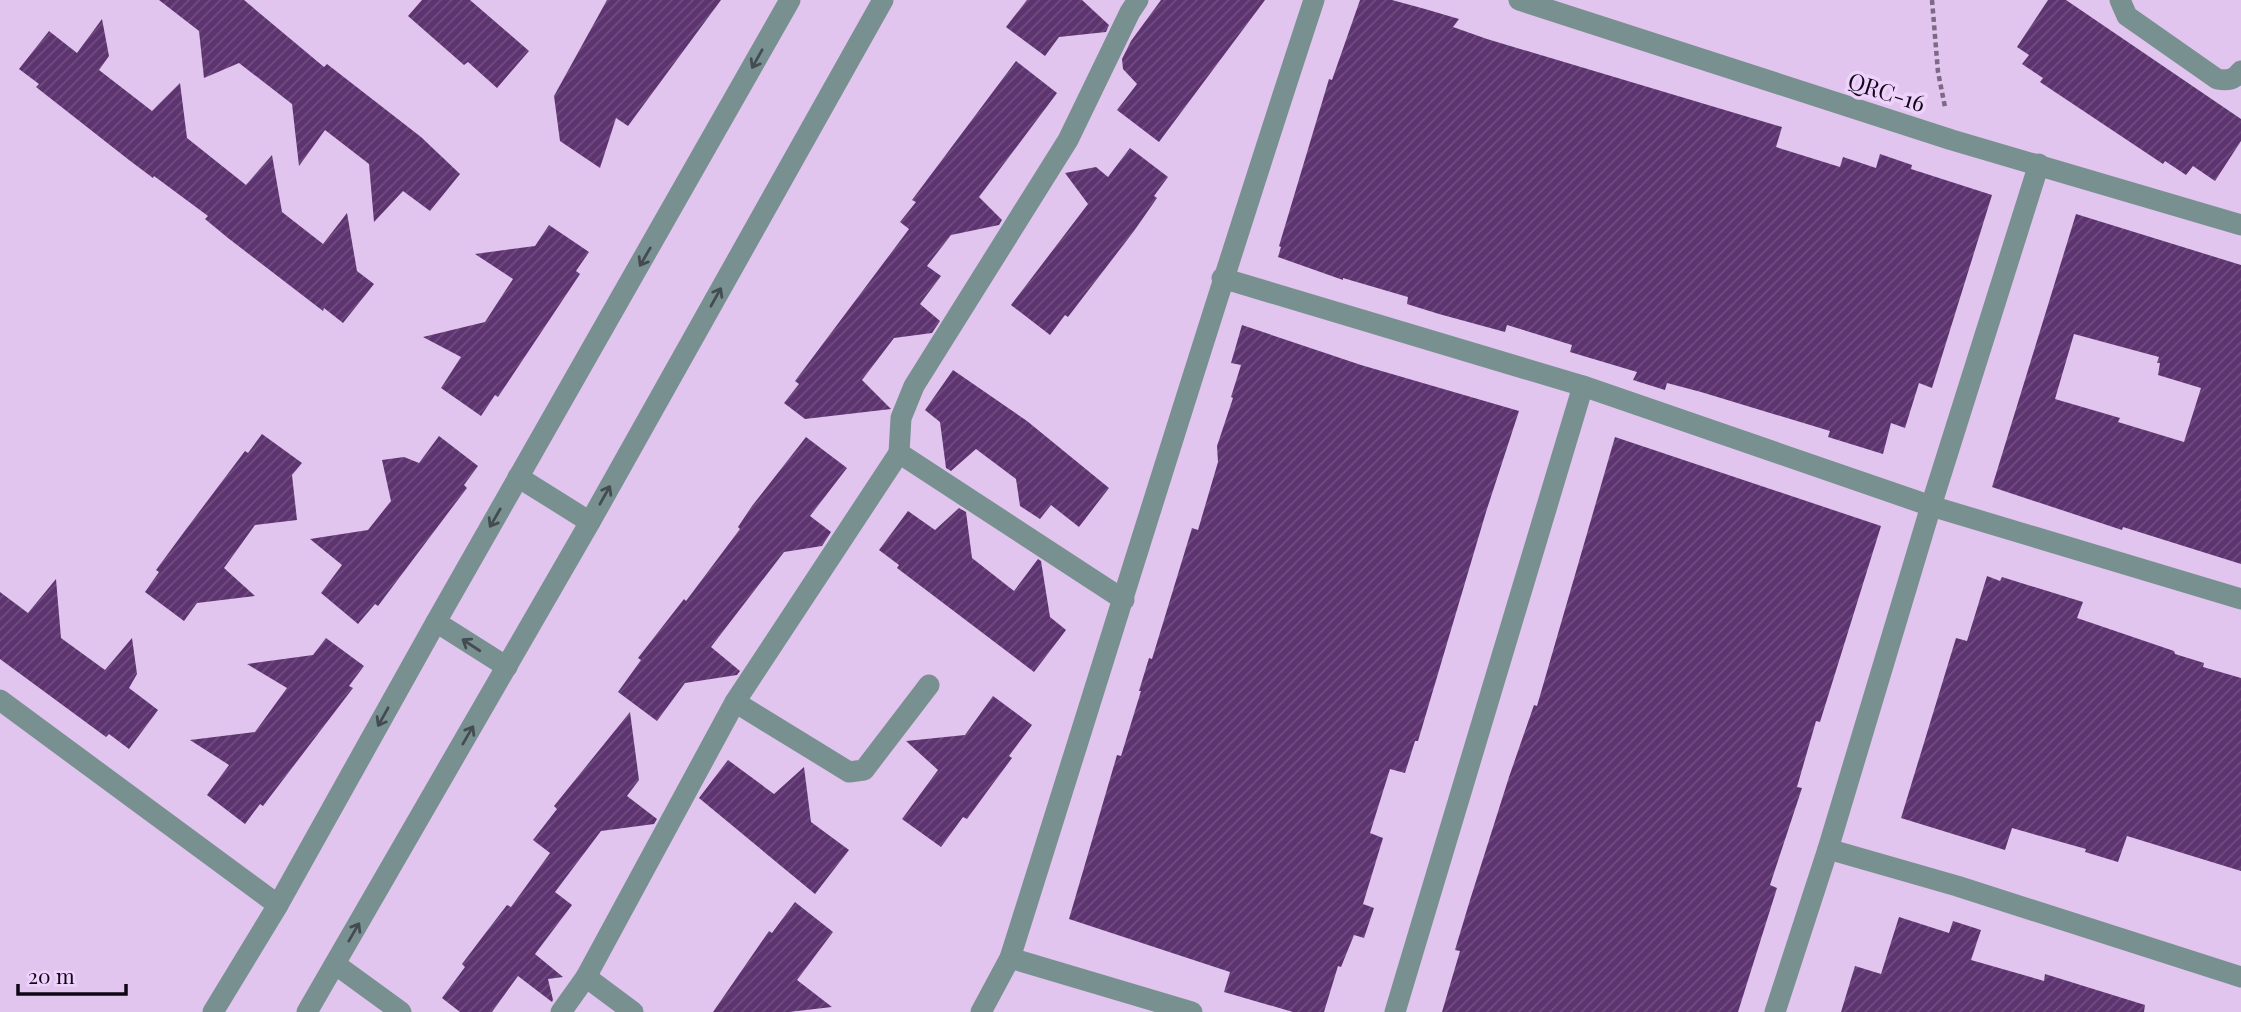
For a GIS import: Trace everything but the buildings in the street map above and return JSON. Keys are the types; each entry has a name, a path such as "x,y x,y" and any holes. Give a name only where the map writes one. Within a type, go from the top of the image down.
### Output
{"street":[{"path":"213,1012 278,905 790,0"},
{"path":"307,1012 590,522 883,0"},
{"path":"561,1012 586,977 735,702 899,453 901,418 914,386 1068,140 1138,0"},
{"path":"981,1012 1010,958 1124,600 1222,278 1314,0"},
{"name":"QRC-16","path":"1519,0 1952,139 2241,225"},
{"path":"2120,0 2127,16 2217,79 2226,81 2235,78 2241,71"},
{"path":"1774,1012 1828,849 1931,506 2039,164"},
{"path":"1222,278 1583,386 1931,506 2241,599"},
{"path":"1395,1012 1583,386"},
{"path":"899,453 1124,600"},
{"path":"519,477 590,522"},
{"path":"436,622 507,667"},
{"path":"735,702 849,772 854,772 864,770 929,685"},
{"path":"0,700 278,905"},
{"path":"1828,849 1957,886 2241,977"},
{"path":"1010,958 1192,1012"},
{"path":"335,964 401,1012"},
{"path":"586,977 633,1012"}],"path":[{"path":"1932,0 1938,72 1952,139"}]}
